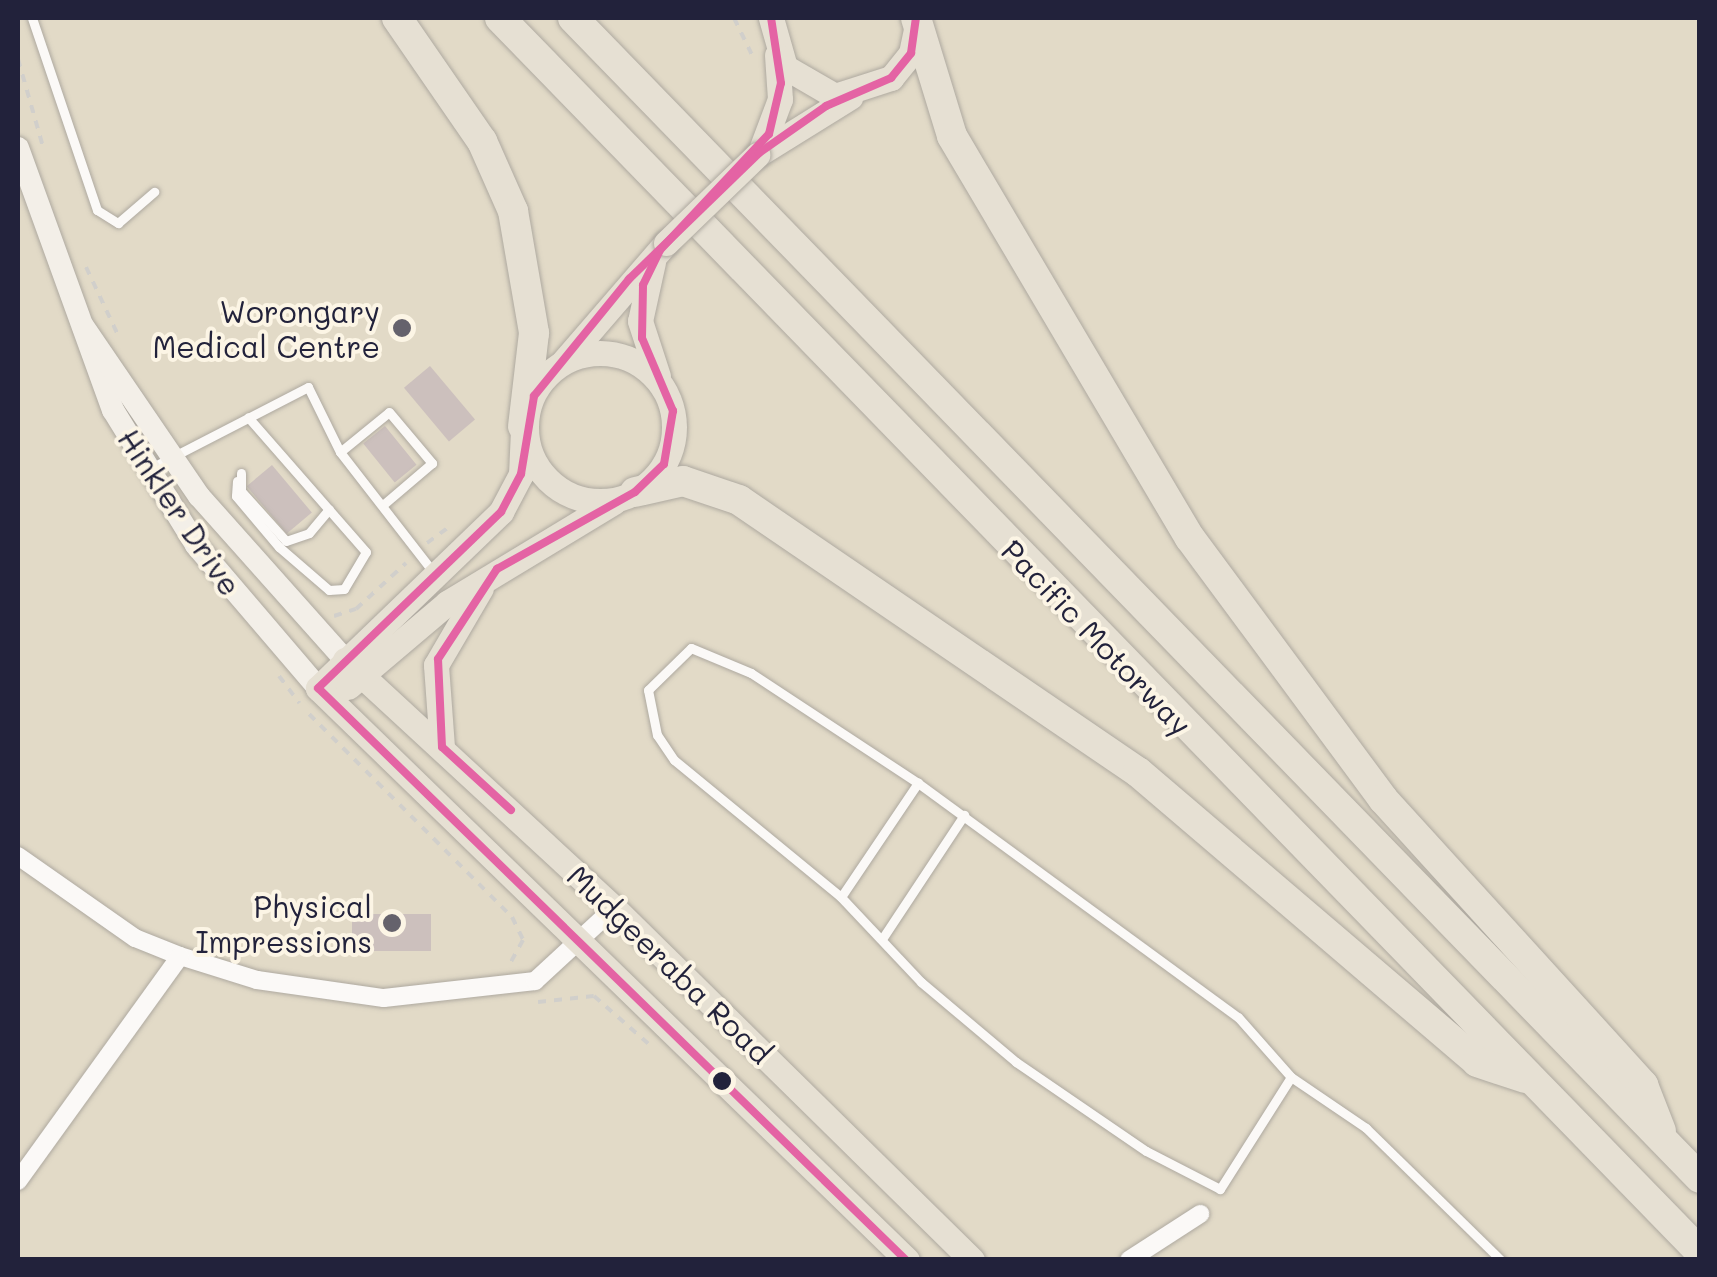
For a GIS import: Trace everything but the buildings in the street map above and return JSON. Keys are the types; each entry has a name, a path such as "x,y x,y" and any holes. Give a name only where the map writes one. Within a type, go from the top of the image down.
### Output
{"highway":[{"path":"397,18 482,142 513,211 534,319 523,428"},
{"name":"Pacific Motorway","path":"500,18 1700,1252"},
{"name":"Pacific Motorway","path":"572,18 1700,1178"},
{"path":"916,18 952,136 1190,538 1383,798 1643,1085 1666,1144"},
{"path":"631,494 691,482 753,510 1138,772 1477,1062 1533,1081"}],"main road":[{"path":"758,154 780,99 771,18"},
{"path":"325,695 511,498 523,428 554,372 663,246 758,154 826,106 859,95 904,65 916,18"},
{"path":"776,50 811,89 859,95"},
{"name":"Hinkler Drive","path":"18,148 75,316 147,470 240,602 325,695"},
{"path":"436,575 458,577 540,541 631,494 671,446 665,389 640,320 663,246"},
{"name":"Hinkler Drive","path":"75,316 171,457 352,668"},
{"path":"554,372 608,354 644,366 665,389"},
{"path":"523,428 540,468 566,493 631,494"},
{"path":"352,668 540,541"},
{"path":"442,746 438,659 496,568"},
{"name":"Mudgeeraba Road","path":"352,668 442,746 614,908 972,1260"},
{"name":"Mudgeeraba Road","path":"325,695 578,945 907,1260"}],"street":[{"path":"18,856 135,938 180,956 306,989 420,998 535,981 614,908"},
{"path":"18,1181 180,956"},
{"path":"1129,1260 1200,1214"}],"lane":[{"path":"32,18 94,206 118,223 154,192"},
{"path":"147,470 308,387 340,452 436,575"},
{"path":"340,452 389,412 432,463 384,504"},
{"path":"248,417 329,509 366,552 347,587 329,590 270,537 236,496 239,477 286,541 309,534 329,509"},
{"path":"1291,1077 1220,1189 1016,1062 841,897 667,752 648,690 691,648 750,673 918,783 1238,1017 1291,1077 1366,1128 1501,1260"},
{"path":"841,897 918,783"},
{"path":"882,938 964,815"}],"path":[{"path":"734,18 758,76"},
{"path":"18,58 48,162"},
{"path":"84,262 128,352"},
{"path":"318,607 328,618 356,608 416,554 462,520"},
{"path":"282,672 277,678 321,728 517,924 522,947 502,967"},
{"path":"509,964 513,971"},
{"path":"530,996 594,996 658,1052"}],"transit line":[{"path":"511,810 442,747 438,659 497,569 635,492 664,464 673,411 642,338 643,285 660,250 769,134 781,83 771,18"},
{"path":"906,1260 318,688 501,512 521,474 534,396 629,279 759,153 826,106 891,78 911,53 916,18"}],"place":[{"name":"Worongary Medical Centre","path":"402,328"},
{"name":"Physical Impressions","path":"392,923"}]}
